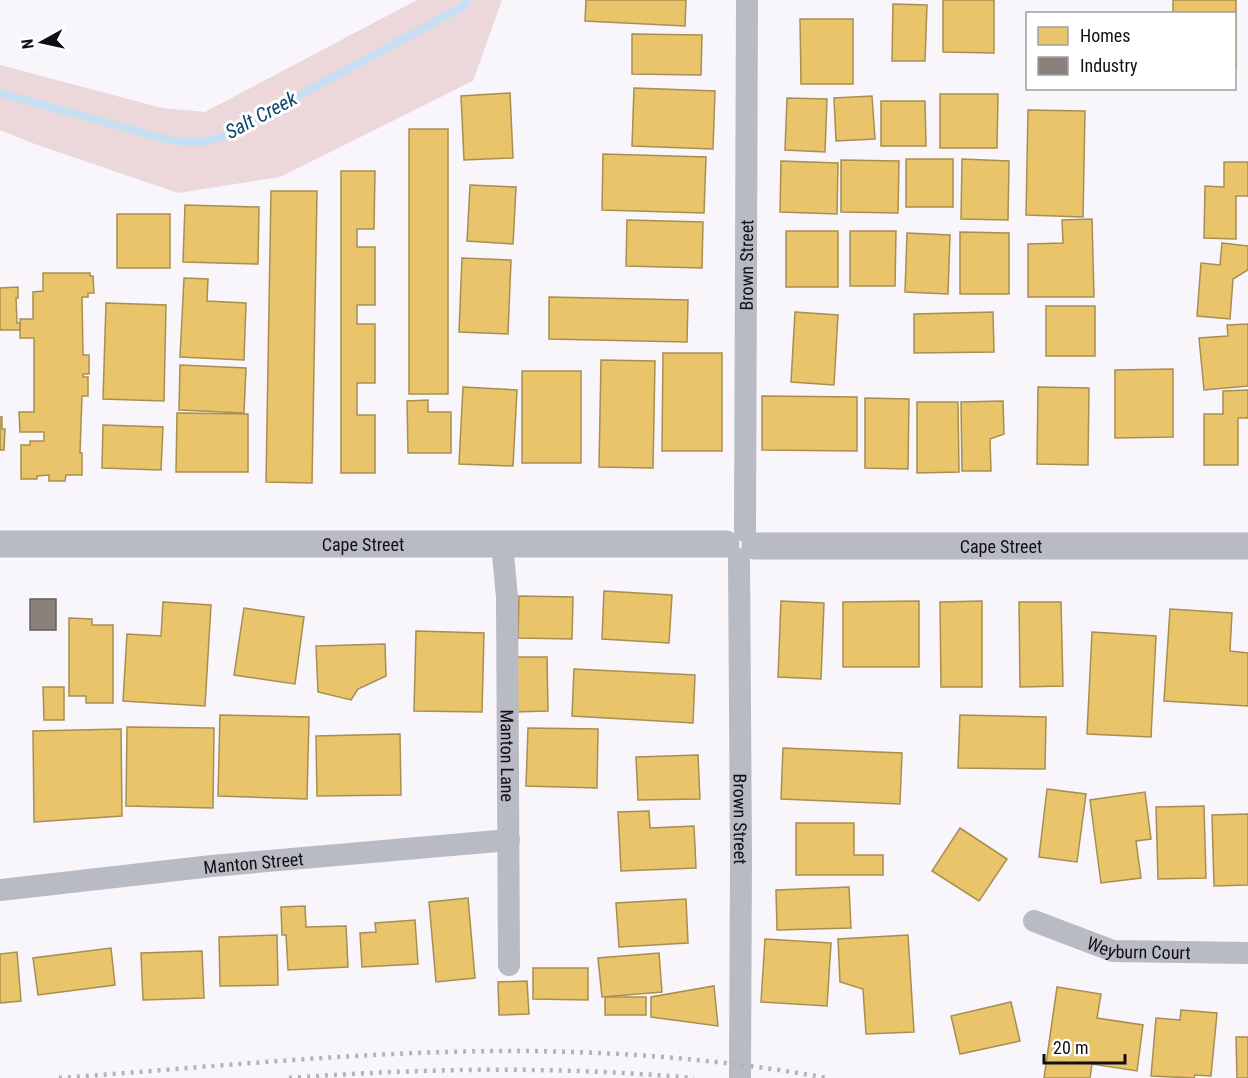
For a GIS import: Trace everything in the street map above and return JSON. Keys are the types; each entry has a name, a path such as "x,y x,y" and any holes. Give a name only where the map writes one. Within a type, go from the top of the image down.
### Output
{"street":[{"name":"Brown Street","path":"740,1078 741,545 747,0"},
{"name":"Cape Street","path":"0,544 1248,546"},
{"name":"Manton Lane","path":"502,544 507,597 509,965"},
{"name":"Manton Street","path":"0,890 212,866 509,840"},
{"name":"Weyburn Court","path":"1034,921 1113,951 1248,953"}],"shaded area":[{"path":"417,0 502,0 473,81 280,177 178,193 0,130 0,65 162,108 205,112"}],"building: Homes":[{"path":"586,0 686,0 685,26 585,21"},
{"path":"943,0 994,0 994,53 943,52"},
{"path":"1173,0 1236,0 1236,12 1173,12"},
{"path":"893,4 927,5 925,61 892,61"},
{"path":"800,19 853,19 853,84 801,84"},
{"path":"632,34 702,35 701,75 632,74"},
{"path":"634,88 715,91 713,149 632,146"},
{"path":"510,93 513,158 464,160 461,96"},
{"path":"940,94 998,94 997,148 940,148"},
{"path":"872,96 875,139 836,141 834,98"},
{"path":"787,98 827,99 825,152 785,150"},
{"path":"881,101 925,101 926,146 881,146"},
{"path":"1028,110 1085,111 1083,217 1026,215"},
{"path":"409,129 448,129 448,394 409,394"},
{"path":"603,154 706,157 704,213 602,210"},
{"path":"906,159 953,159 953,207 906,207"},
{"path":"962,159 1009,161 1008,220 961,219"},
{"path":"841,160 899,161 898,213 841,212"},
{"path":"781,161 838,163 837,214 780,212"},
{"path":"1224,162 1248,162 1248,196 1236,196 1236,239 1204,238 1205,186 1224,187"},
{"path":"341,171 375,171 374,229 357,229 357,247 375,247 375,305 357,305 357,324 375,324 375,383 357,383 357,415 375,415 375,473 341,473"},
{"path":"470,185 516,187 513,244 467,241"},
{"path":"271,191 317,191 312,483 266,482"},
{"path":"185,205 259,207 258,264 183,262"},
{"path":"117,214 170,214 170,268 117,268"},
{"path":"1092,219 1094,297 1028,297 1028,244 1063,243 1062,220"},
{"path":"627,220 703,222 702,268 626,266"},
{"path":"786,231 838,231 838,287 786,287"},
{"path":"850,231 896,231 895,286 850,286"},
{"path":"960,232 1009,233 1009,294 960,294"},
{"path":"907,233 950,235 948,294 905,292"},
{"path":"1222,243 1248,246 1248,270 1233,279 1230,319 1197,316 1201,263 1220,265"},
{"path":"462,258 511,260 508,334 459,332"},
{"path":"43,273 90,273 90,276 93,276 94,293 88,293 88,297 82,297 83,355 89,355 89,374 83,374 83,377 88,377 88,396 82,396 80,453 82,453 82,475 66,475 65,481 49,481 49,475 37,476 37,479 21,479 21,445 30,445 30,441 44,441 44,432 20,432 19,412 34,412 34,338 20,338 20,319 33,319 33,292 43,291"},
{"path":"184,278 208,279 207,301 246,303 244,360 180,357"},
{"path":"18,287 17,323 20,323 20,330 0,330 0,288"},
{"path":"549,297 688,300 687,342 549,339"},
{"path":"106,303 166,305 164,401 103,399"},
{"path":"1046,306 1095,306 1095,356 1046,356"},
{"path":"795,312 838,315 834,385 791,382"},
{"path":"993,312 994,352 914,353 914,314"},
{"path":"1248,324 1248,386 1204,390 1199,338 1228,336 1227,325"},
{"path":"663,353 722,353 722,451 662,451"},
{"path":"601,360 655,361 653,468 599,467"},
{"path":"180,365 246,368 244,413 179,410"},
{"path":"1173,369 1173,437 1115,438 1115,370"},
{"path":"522,371 581,371 581,463 522,463"},
{"path":"463,387 517,390 513,466 459,464"},
{"path":"1038,387 1089,388 1088,465 1037,464"},
{"path":"1248,390 1248,418 1238,418 1238,465 1204,465 1204,414 1223,414 1223,391"},
{"path":"762,396 857,397 857,451 762,450"},
{"path":"865,398 909,399 908,469 865,468"},
{"path":"428,400 428,412 451,412 451,453 408,453 407,401"},
{"path":"1003,401 1004,434 990,439 991,471 962,471 961,402"},
{"path":"917,402 958,402 959,472 917,473"},
{"path":"177,413 248,414 248,472 176,472"},
{"path":"0,417 2,417 2,429 5,429 4,450 0,450"},
{"path":"103,425 163,427 161,470 102,468"},
{"path":"604,591 672,595 669,643 602,639"},
{"path":"519,596 573,597 572,639 518,638"},
{"path":"781,601 824,603 821,679 778,677"},
{"path":"919,601 919,667 843,667 843,602"},
{"path":"982,601 982,687 941,687 940,602"},
{"path":"163,602 211,605 205,706 123,701 127,634 161,636"},
{"path":"1019,602 1061,602 1063,686 1020,687"},
{"path":"244,608 304,617 295,684 234,675"},
{"path":"1170,609 1232,613 1230,651 1248,653 1248,706 1164,701"},
{"path":"69,618 92,619 92,625 113,625 113,703 86,703 86,696 69,696"},
{"path":"416,631 484,633 482,712 414,711"},
{"path":"1092,632 1156,636 1151,737 1087,734"},
{"path":"385,644 386,676 358,689 351,700 318,692 316,646"},
{"path":"513,657 547,657 548,711 514,712"},
{"path":"574,669 695,675 693,723 572,716"},
{"path":"43,687 64,687 64,720 44,720"},
{"path":"220,715 309,717 307,799 218,796"},
{"path":"960,715 1046,717 1045,769 958,768"},
{"path":"127,727 214,728 213,808 126,806"},
{"path":"528,728 598,729 597,788 526,786"},
{"path":"121,729 122,816 34,822 33,731"},
{"path":"400,734 401,795 317,796 316,736"},
{"path":"783,748 902,753 900,804 781,799"},
{"path":"698,755 700,799 638,800 636,757"},
{"path":"1047,789 1086,794 1077,862 1039,857"},
{"path":"1145,792 1151,839 1136,841 1141,878 1101,883 1090,800"},
{"path":"1204,806 1206,878 1158,879 1156,807"},
{"path":"649,811 650,828 694,826 696,868 621,871 618,812"},
{"path":"1248,814 1248,885 1214,886 1212,815"},
{"path":"796,823 854,823 854,855 883,855 883,875 796,875"},
{"path":"960,828 1007,859 979,901 932,871"},
{"path":"849,887 851,928 777,930 776,890"},
{"path":"468,898 475,978 436,982 429,902"},
{"path":"686,899 688,943 619,947 616,903"},
{"path":"305,906 306,927 346,926 348,967 288,970 286,935 282,935 281,907"},
{"path":"415,920 418,964 362,967 360,933 376,932 375,923"},
{"path":"277,935 278,985 220,986 219,937"},
{"path":"908,935 914,1032 866,1034 863,989 840,982 838,939"},
{"path":"765,939 831,943 827,1006 761,1002"},
{"path":"111,948 115,985 38,995 33,958"},
{"path":"202,951 204,998 143,1000 141,953"},
{"path":"17,952 21,1001 0,1003 0,954"},
{"path":"659,953 662,992 602,997 598,958"},
{"path":"533,968 588,968 588,1000 533,999"},
{"path":"527,981 529,1014 499,1015 498,982"},
{"path":"714,986 718,1026 651,1017 651,997"},
{"path":"1057,987 1101,994 1097,1018 1143,1025 1137,1071 1092,1064 1090,1078 1044,1078"},
{"path":"605,997 646,997 646,1015 605,1015"},
{"path":"1011,1002 1020,1041 960,1054 951,1016"},
{"path":"1181,1010 1217,1013 1211,1076 1195,1075 1194,1078 1151,1076 1156,1018 1180,1020"},
{"path":"1236,1037 1248,1037 1248,1078 1237,1078"}],"building: Industry":[{"path":"30,599 56,599 56,630 30,630"}],"waterway":[{"name":"Salt Creek","path":"0,93 173,141 202,142 223,137 464,6 467,0"}],"railway":[{"path":"59,1078 351,1056 467,1051 601,1053 677,1058 752,1066 827,1078"},
{"path":"289,1078 441,1070 541,1070 694,1078"}]}
